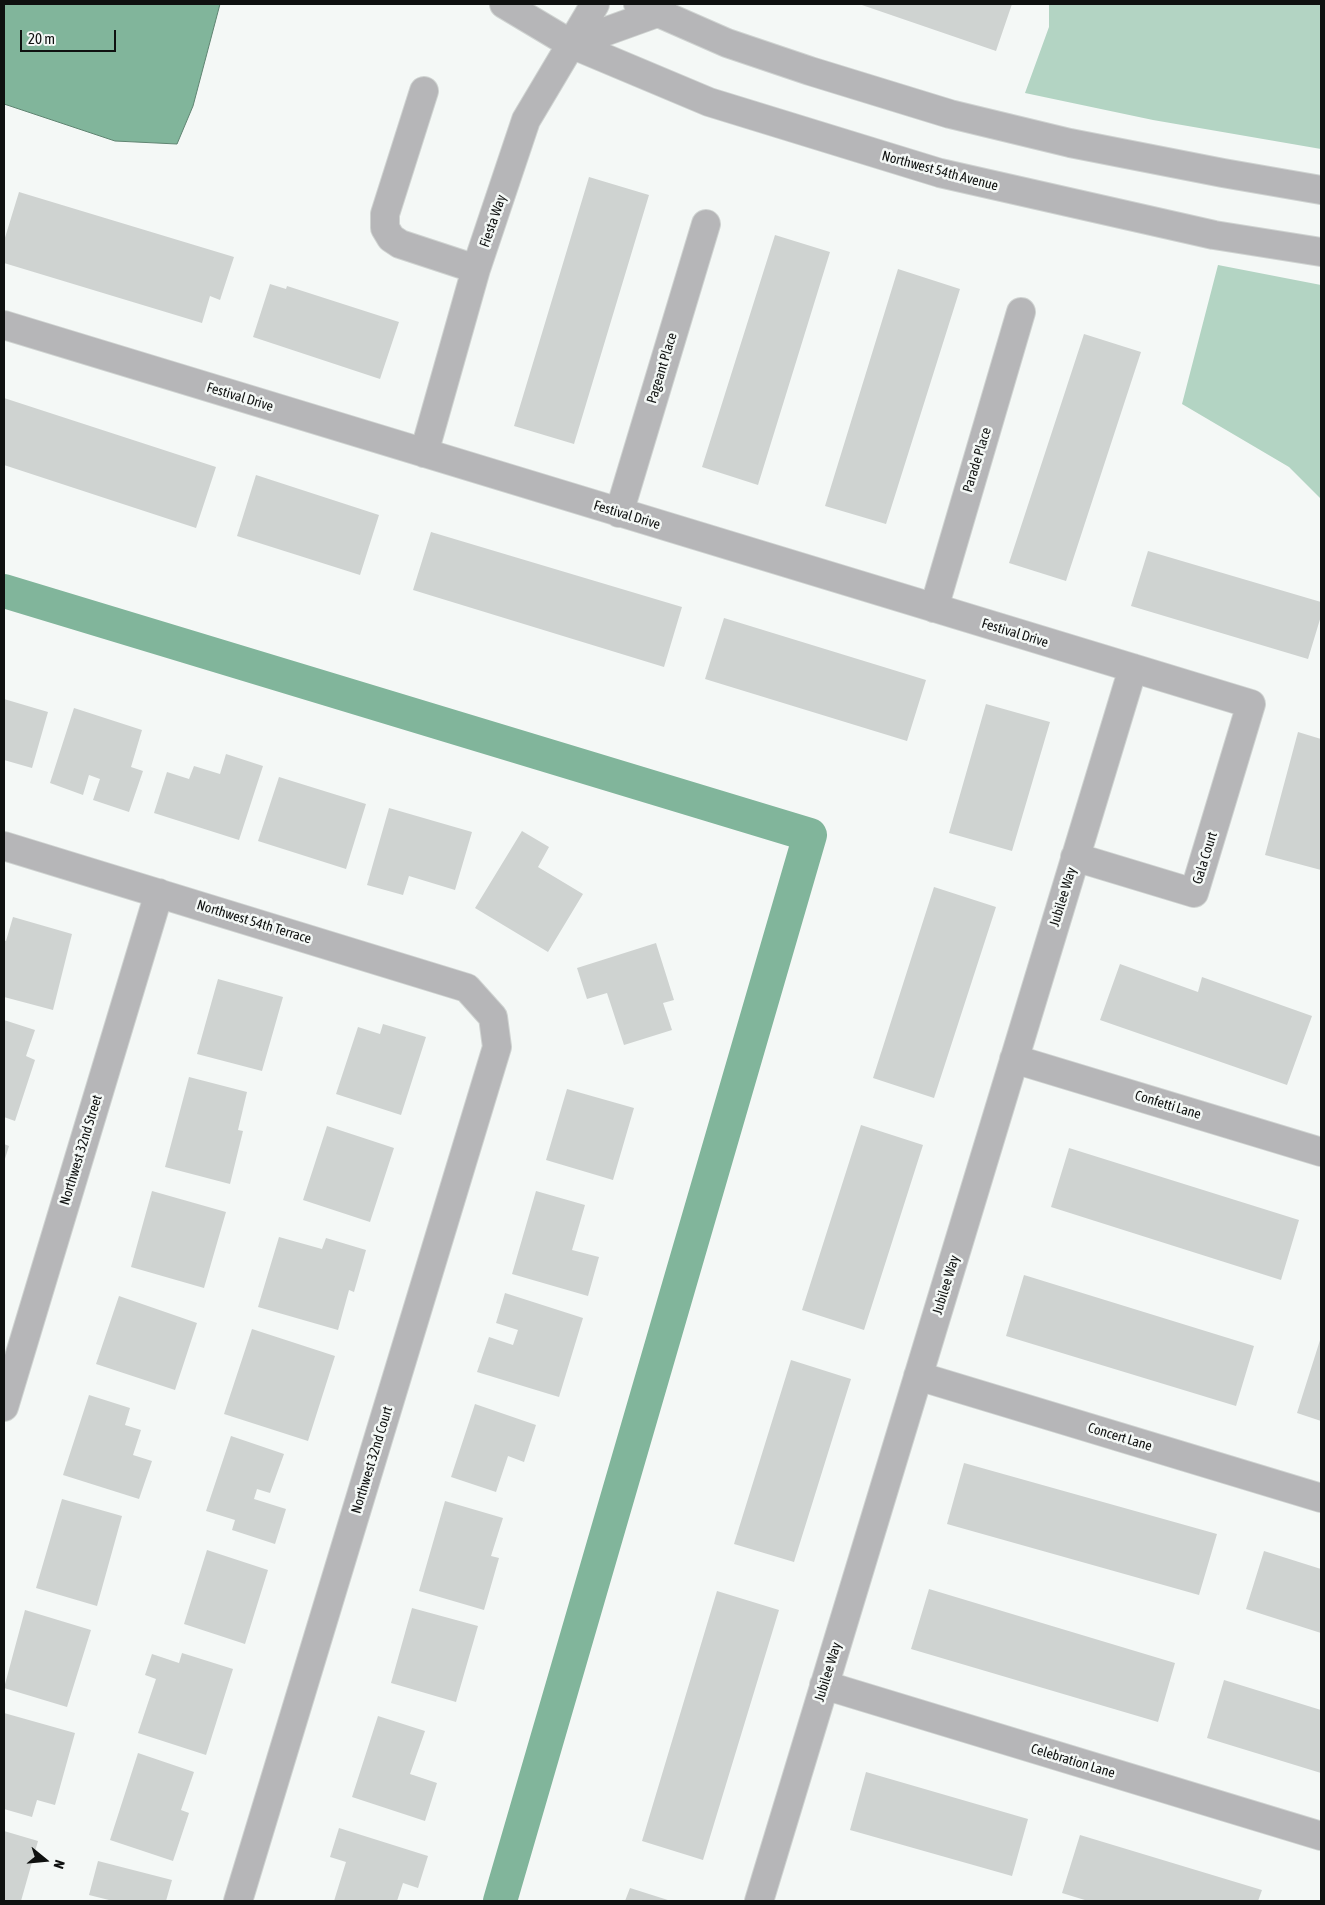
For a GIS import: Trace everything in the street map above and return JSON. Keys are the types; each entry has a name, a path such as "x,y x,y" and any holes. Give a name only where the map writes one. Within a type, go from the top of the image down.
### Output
{"street":[{"name":"Northwest 54th Avenue","path":"504,4 571,44 709,102 940,173 1214,235 1321,252"},
{"name":"Fiesta Way","path":"424,453 476,268 526,120 595,4"},
{"path":"571,44 653,7 727,43 950,114 1070,142 1222,173 1321,190"},
{"path":"424,91 385,214 385,228 391,238 400,244 476,268"},
{"name":"Pageant Place","path":"619,513 706,224"},
{"name":"Parade Place","path":"934,608 1021,312"},
{"name":"Festival Drive","path":"4,325 1251,704"},
{"name":"Jubilee Way","path":"759,1901 1133,668"},
{"name":"Gala Court","path":"1076,857 1194,893 1251,704"},
{"name":"Northwest 54th Terrace","path":"4,846 467,988 493,1017"},
{"name":"Northwest 32nd Street","path":"4,1407 159,893"},
{"name":"Northwest 32nd Court","path":"238,1901 497,1047 493,1017"},
{"name":"Confetti Lane","path":"1014,1059 1321,1152"},
{"name":"Concert Lane","path":"918,1376 1321,1498"},
{"name":"Celebration Lane","path":"824,1685 1321,1836"}],"shaded area":[{"path":"4,4 220,4 193,106 177,144 115,141 4,104"},
{"path":"1049,4 1321,4 1321,149 1153,120 1025,93 1049,27"},
{"path":"1218,265 1321,285 1321,499 1289,467 1182,404"}],"building":[{"path":"859,4 1012,4 996,51"},
{"path":"589,177 649,195 574,444 514,426"},
{"path":"19,192 234,257 220,300 210,296 202,323 4,263 4,241"},
{"path":"775,235 830,252 758,485 702,467"},
{"path":"898,269 960,289 886,524 825,506"},
{"path":"270,284 286,289 287,286 399,322 380,379 253,337"},
{"path":"1084,334 1141,352 1066,581 1009,563"},
{"path":"4,398 216,467 196,528 4,465"},
{"path":"256,475 379,515 360,575 237,536"},
{"path":"431,532 682,607 664,667 413,590"},
{"path":"1148,551 1321,602 1321,616 1308,659 1131,606"},
{"path":"724,618 926,680 907,741 705,679"},
{"path":"4,699 48,712 32,768 4,760"},
{"path":"986,704 1050,722 1012,851 949,833"},
{"path":"74,708 142,730 131,767 143,771 129,812 93,800 100,779 89,775 83,795 50,783"},
{"path":"1298,732 1321,739 1321,870 1265,855"},
{"path":"226,754 263,766 239,840 154,813 167,772 189,779 194,766 220,774"},
{"path":"279,777 366,804 346,869 258,841"},
{"path":"389,808 472,832 455,890 409,876 403,895 367,885"},
{"path":"522,831 549,847 538,867 583,894 548,952 475,908"},
{"path":"934,887 996,907 934,1098 873,1078"},
{"path":"13,917 72,934 53,1010 4,997 4,940 6,941"},
{"path":"656,943 674,1000 663,1003 672,1030 624,1045 607,993 587,999 577,968"},
{"path":"1120,964 1198,992 1202,977 1312,1016 1287,1085 1100,1020"},
{"path":"218,979 283,997 262,1071 197,1054"},
{"path":"4,1020 35,1030 26,1056 35,1060 15,1121 4,1117"},
{"path":"383,1024 426,1037 401,1115 336,1094 358,1027 380,1034"},
{"path":"189,1077 247,1092 238,1130 243,1131 230,1184 165,1167"},
{"path":"567,1089 634,1108 613,1180 546,1160"},
{"path":"861,1125 923,1145 864,1330 802,1310"},
{"path":"327,1126 394,1148 370,1222 303,1200"},
{"path":"4,1144 9,1146 4,1162"},
{"path":"1069,1148 1299,1220 1281,1280 1051,1207"},
{"path":"152,1191 226,1212 204,1288 131,1267"},
{"path":"536,1191 585,1205 572,1250 599,1257 588,1296 512,1274"},
{"path":"279,1237 322,1249 326,1238 366,1250 354,1292 349,1290 338,1330 258,1307"},
{"path":"1024,1275 1254,1346 1236,1406 1006,1336"},
{"path":"505,1293 583,1318 559,1397 477,1372 489,1337 513,1345 518,1330 496,1323"},
{"path":"119,1296 197,1323 175,1390 96,1364"},
{"path":"252,1329 335,1356 308,1441 224,1414"},
{"path":"1321,1337 1321,1421 1297,1413"},
{"path":"791,1360 851,1379 794,1562 734,1544"},
{"path":"89,1395 130,1408 125,1425 141,1430 133,1455 152,1461 139,1499 63,1475"},
{"path":"475,1404 536,1425 524,1462 508,1456 496,1492 451,1477"},
{"path":"231,1436 284,1454 270,1493 257,1489 254,1499 286,1509 275,1544 232,1530 235,1520 206,1511"},
{"path":"964,1463 1217,1534 1199,1595 947,1524"},
{"path":"62,1499 122,1516 97,1606 36,1588"},
{"path":"445,1501 503,1518 491,1556 499,1558 484,1610 419,1591"},
{"path":"207,1550 268,1570 245,1644 184,1624"},
{"path":"1264,1551 1321,1569 1321,1633 1246,1609"},
{"path":"929,1589 1175,1663 1158,1722 911,1649"},
{"path":"717,1591 779,1610 703,1860 642,1841"},
{"path":"412,1608 478,1626 456,1702 391,1683"},
{"path":"25,1610 91,1630 67,1707 4,1688"},
{"path":"182,1653 233,1669 206,1755 138,1733 156,1679 145,1675 152,1654 179,1663"},
{"path":"1224,1680 1321,1710 1321,1773 1207,1738"},
{"path":"4,1713 75,1733 55,1805 37,1800 32,1817 4,1809"},
{"path":"378,1716 425,1731 410,1774 437,1783 425,1821 352,1797"},
{"path":"138,1753 194,1772 181,1810 189,1813 173,1861 110,1840"},
{"path":"866,1772 1028,1819 1012,1876 850,1830"},
{"path":"339,1828 428,1856 418,1888 403,1883 397,1901 334,1901 346,1862 330,1857"},
{"path":"4,1831 38,1841 21,1901 4,1901"},
{"path":"1080,1835 1262,1890 1258,1901 1088,1901 1062,1893"},
{"path":"98,1861 172,1880 166,1901 113,1901 89,1895"},
{"path":"630,1888 671,1901 625,1901"}],"waterway":[{"path":"4,591 810,835 500,1901"}]}
